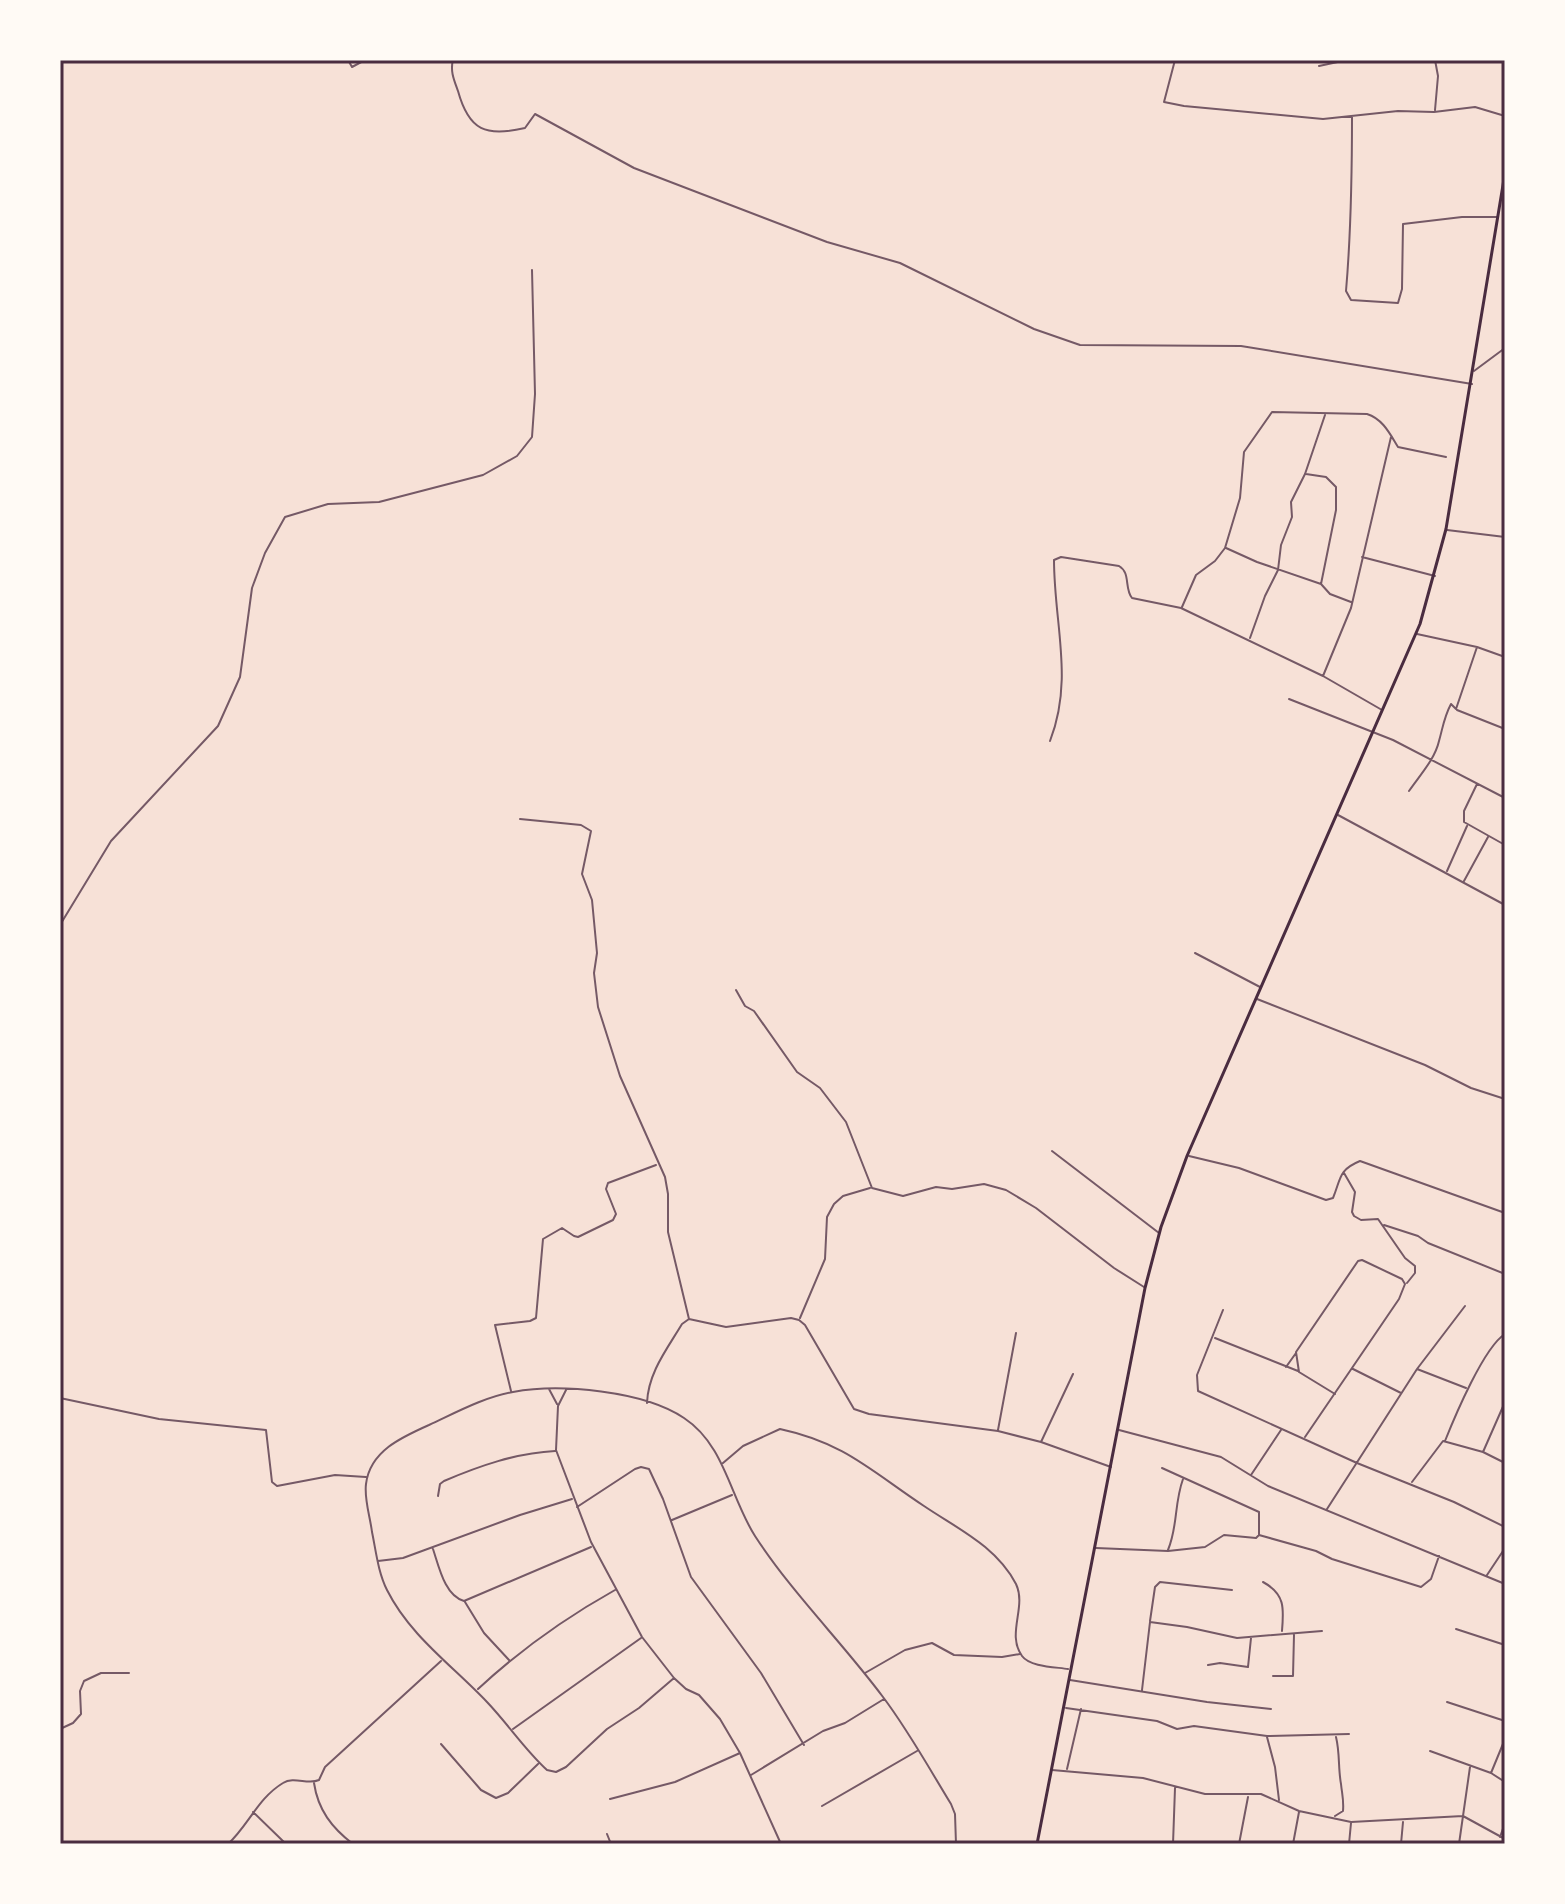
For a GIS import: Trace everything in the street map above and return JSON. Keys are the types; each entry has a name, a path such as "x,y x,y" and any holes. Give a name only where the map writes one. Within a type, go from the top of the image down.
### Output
{"main road":[{"path":"1037,1844 1145,1288 1167,1208 1416,634 1435,576 1472,384 1505,173"}],"street":[{"path":"348,60 352,67 365,60"},
{"path":"453,60 451,69 463,108 476,126 500,134 525,128 535,114 634,168 827,242 900,263 1034,329 1080,345 1241,346 1472,384"},
{"path":"1175,60 1164,102 1267,116 1323,119 1475,107 1505,116"},
{"path":"1319,66 1347,60"},
{"path":"1434,112 1438,76 1435,60"},
{"path":"1352,116 1349,192 1352,221 1346,291 1351,300 1398,303 1402,289 1403,224 1462,217 1498,217"},
{"path":"60,925 111,841 218,726 240,677 252,588 265,553 285,517 328,504 379,502 483,475 517,456 532,437 535,394 532,270"},
{"path":"1474,372 1505,348"},
{"path":"1181,608 1196,575 1215,561 1225,548 1240,498 1244,452 1268,415 1276,412 1372,415 1392,434 1402,449 1446,457"},
{"path":"1249,640 1278,570 1281,545 1292,517 1291,502 1305,474 1325,414"},
{"path":"1323,676 1353,602 1391,436"},
{"path":"1305,474 1326,477 1332,481 1338,495 1321,584"},
{"path":"1446,529 1505,537"},
{"path":"1225,548 1321,584 1330,594 1353,602"},
{"path":"1050,741 1060,715 1063,659 1056,614 1054,560 1061,557 1119,566 1126,573 1132,598 1181,608 1323,676 1382,710"},
{"path":"1361,557 1435,576"},
{"path":"1416,634 1477,647 1505,657"},
{"path":"1456,709 1477,647"},
{"path":"1289,699 1393,740 1504,797 1505,791"},
{"path":"1409,791 1431,759 1451,704 1456,709 1505,729"},
{"path":"1477,783 1463,817 1468,825 1505,845"},
{"path":"1337,814 1505,905"},
{"path":"520,819 581,825 591,831 582,879 592,900 598,1007 620,1076 659,1164 668,1194 668,1232 689,1319"},
{"path":"1447,872 1468,825"},
{"path":"1463,882 1488,836"},
{"path":"1195,953 1261,988"},
{"path":"736,990 797,1072 820,1088 846,1122 872,1188"},
{"path":"1256,998 1425,1065 1471,1088 1505,1099"},
{"path":"1052,1151 1160,1234"},
{"path":"1187,1156 1239,1168 1322,1200 1333,1198 1338,1178 1343,1172 1356,1162 1367,1162 1505,1213"},
{"path":"511,1392 495,1325 536,1318 543,1239 562,1228 578,1237 613,1220 616,1214 606,1189 608,1183 659,1164"},
{"path":"1304,1438 1399,1299 1416,1268 1393,1243 1378,1219 1361,1220 1354,1216 1355,1192 1343,1172"},
{"path":"799,1320 825,1259 827,1217 834,1204 843,1196 872,1188 903,1196 936,1187 952,1189 984,1184 1006,1190 1036,1208 1145,1288"},
{"path":"1384,1225 1418,1236 1428,1243 1505,1274"},
{"path":"1286,1367 1360,1260 1402,1279 1405,1284"},
{"path":"1327,1509 1417,1369 1465,1306"},
{"path":"1223,1310 1197,1375 1198,1391 1505,1527"},
{"path":"647,1403 649,1382 682,1324 689,1319 726,1327 791,1318 805,1325 854,1409 869,1414 998,1431 1041,1442 1112,1467"},
{"path":"998,1431 1016,1333"},
{"path":"1445,1441 1467,1389 1505,1334"},
{"path":"1212,1337 1299,1372 1335,1394"},
{"path":"1296,1352 1299,1372"},
{"path":"1352,1369 1402,1394"},
{"path":"1417,1369 1467,1389"},
{"path":"1041,1442 1073,1374"},
{"path":"548,1388 558,1406"},
{"path":"674,1678 639,1708 607,1729 561,1770 552,1772 539,1763 513,1729 442,1660 396,1605 386,1588 367,1500 368,1478 378,1454 393,1443 463,1409 511,1392 548,1388 631,1398 688,1420 708,1441 722,1464 745,1520 779,1571 885,1698 951,1804 955,1814 956,1844"},
{"path":"566,1389 558,1406 556,1450 593,1546 642,1637 674,1678 699,1695 720,1719 751,1775 781,1844"},
{"path":"60,1398 159,1419 266,1430 272,1482 277,1486 335,1475 368,1478"},
{"path":"1483,1452 1505,1402"},
{"path":"722,1464 743,1446 780,1429 831,1445 869,1466 981,1543 1001,1564 1018,1590 1016,1637 1021,1654 1031,1662 1071,1670"},
{"path":"1251,1476 1282,1429"},
{"path":"1119,1430 1221,1457 1268,1486 1505,1584"},
{"path":"1410,1484 1439,1442 1483,1452 1505,1463"},
{"path":"438,1496 440,1484 473,1469 529,1453 556,1450"},
{"path":"577,1507 609,1489 629,1473 645,1467 653,1475 691,1577 761,1673 804,1745"},
{"path":"1162,1468 1259,1512 1259,1535"},
{"path":"1168,1551 1175,1529 1176,1498 1184,1477"},
{"path":"670,1520 734,1494"},
{"path":"378,1561 403,1558 573,1499"},
{"path":"1096,1548 1168,1551 1205,1547 1224,1535 1256,1538 1259,1535 1316,1551 1415,1587 1426,1585 1431,1579 1439,1556"},
{"path":"432,1548 450,1592 456,1599 464,1601 593,1546"},
{"path":"1486,1576 1505,1548"},
{"path":"1142,1690 1155,1587 1160,1582 1232,1590"},
{"path":"1263,1582 1281,1597 1284,1608 1281,1634"},
{"path":"477,1691 509,1660 579,1609 616,1590"},
{"path":"464,1601 484,1633 509,1660"},
{"path":"1150,1622 1237,1638 1322,1631"},
{"path":"1456,1629 1505,1645"},
{"path":"1273,1676 1293,1676 1294,1634"},
{"path":"1208,1665 1220,1663 1248,1667 1251,1636"},
{"path":"513,1729 642,1637"},
{"path":"864,1673 905,1650 932,1643 954,1655 1002,1657 1021,1654"},
{"path":"228,1844 241,1831 252,1812 285,1781 314,1782 320,1778 325,1767 442,1660"},
{"path":"60,1729 73,1723 81,1714 80,1694 84,1681 101,1673 129,1673"},
{"path":"1069,1680 1271,1709"},
{"path":"751,1775 885,1698"},
{"path":"1447,1702 1505,1721"},
{"path":"1064,1708 1162,1722 1177,1729 1194,1726 1267,1736 1349,1734"},
{"path":"1067,1770 1081,1709"},
{"path":"1332,1817 1343,1811 1345,1798 1341,1788 1341,1757 1335,1735"},
{"path":"1267,1736 1279,1800"},
{"path":"1491,1773 1505,1739"},
{"path":"441,1744 481,1790 496,1798 508,1793 539,1763"},
{"path":"822,1806 918,1751"},
{"path":"1430,1751 1491,1773 1505,1782"},
{"path":"610,1799 675,1782 740,1753"},
{"path":"1459,1844 1470,1766"},
{"path":"1051,1770 1143,1778 1205,1794 1261,1794 1299,1811 1351,1822 1463,1816 1505,1839"},
{"path":"314,1782 324,1814 353,1844"},
{"path":"1173,1844 1176,1787"},
{"path":"1239,1844 1249,1795"},
{"path":"1293,1844 1299,1811"},
{"path":"252,1812 286,1844"},
{"path":"1401,1844 1403,1820"},
{"path":"1349,1844 1351,1822"},
{"path":"1500,1837 1505,1823"},
{"path":"607,1834 611,1844"}]}
